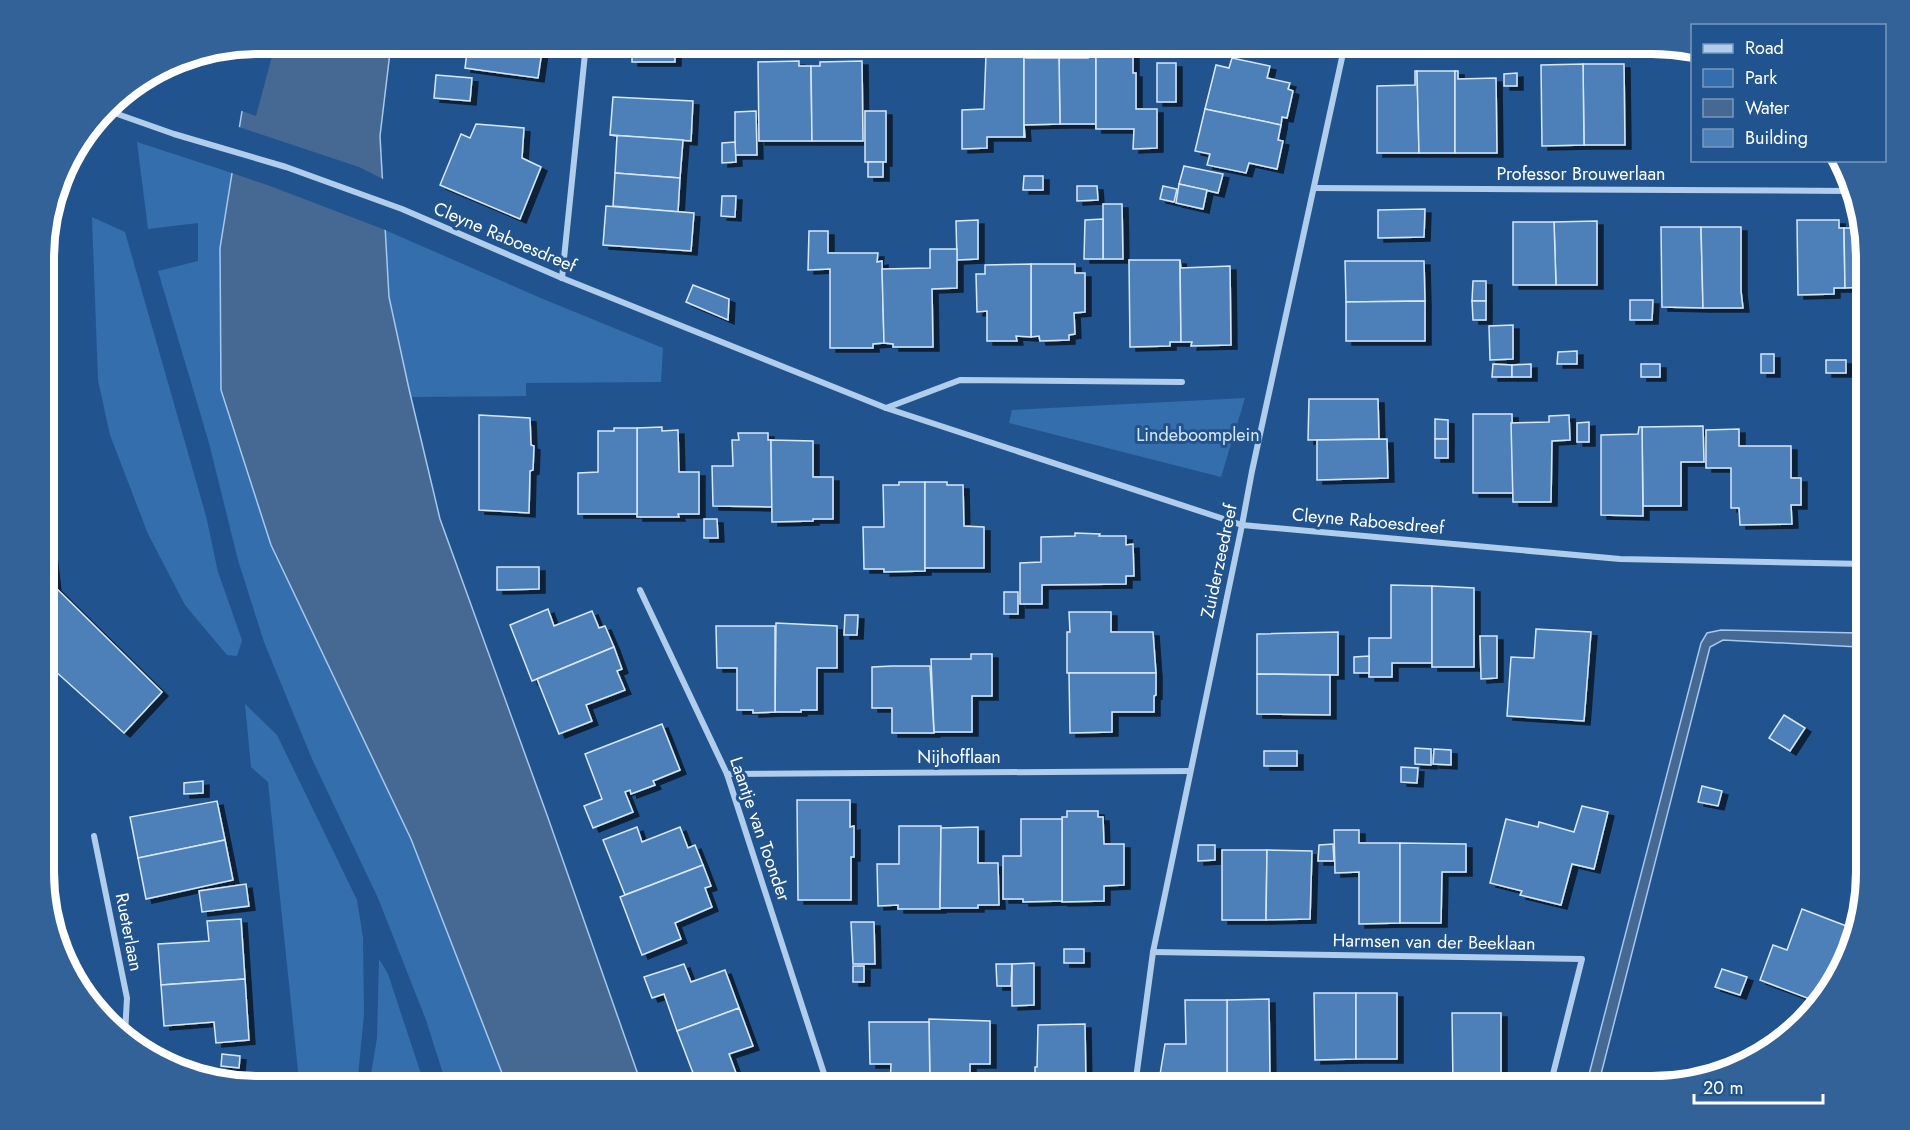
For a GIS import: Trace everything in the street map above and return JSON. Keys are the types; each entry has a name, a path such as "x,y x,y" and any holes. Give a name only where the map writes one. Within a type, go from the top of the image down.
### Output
{"street":[{"path":"562,278 585,54"},
{"name":"Zuiderzeedreef","path":"1137,1076 1153,952 1252,471 1343,54"},
{"name":"Cleyne Raboesdreef","path":"116,113 174,134 286,167 402,209 562,278 886,408 1242,525 1620,559 1856,564"},
{"name":"Professor Brouwerlaan","path":"1314,188 1844,191"},
{"path":"886,408 960,380 1182,382"},
{"name":"Laantje van Toonder","path":"640,590 727,774 825,1076"},
{"name":"Nijhofflaan","path":"727,774 1190,771"},
{"name":"Rueterlaan","path":"94,836 127,998 125,1026"},
{"name":"Harmsen van der Beeklaan","path":"1153,952 1582,959 1553,1076"}],"green space":[{"path":"137,142 232,173 220,248 411,839 503,1076 444,1076 426,1020 378,898 312,759 264,642 238,560 209,443 158,271 198,261 198,223 148,229"},
{"path":"92,217 125,232 206,516 218,572 242,640 237,656 227,655 185,605 148,534 110,435 98,380"},
{"path":"385,230 663,348 661,382 526,383 526,396 411,397 389,297"},
{"name":"Lindeboomplein","path":"1245,398 1221,477 1009,423 1012,410"},
{"path":"245,704 277,735 357,900 363,938 364,1014 358,1076 299,1076 268,782 251,767"},
{"path":"379,959 388,974 422,1076 371,1076 377,1038"}],"water":[{"path":"253,54 390,54 380,136 389,297 440,519 638,1076 503,1076 411,839 271,545 221,390 220,248"},
{"path":"1721,630 1856,633 1856,647 1723,640 1710,647 1601,1076 1589,1076 1701,643 1707,633"}],"pier":[{"path":"273,54 256,116 239,110 250,55"},
{"path":"236,126 359,167 385,180 388,231 229,172"}],"building":[{"path":"467,54 542,54 538,78 465,68"},
{"path":"632,54 675,54 675,62 632,62"},
{"path":"986,54 1024,54 1024,137 987,137 987,148 962,149 962,110 984,109"},
{"path":"1024,54 1026,58 1059,58 1060,124 1024,125"},
{"path":"1088,54 1096,54 1096,124 1060,124 1059,58 1088,58"},
{"path":"1096,54 1133,54 1133,73 1136,73 1136,109 1157,109 1157,148 1133,149 1134,129 1096,129"},
{"path":"1232,58 1270,66 1267,78 1290,83 1288,89 1293,91 1287,118 1282,117 1281,125 1205,109 1216,65 1229,68"},
{"path":"799,61 799,66 811,66 812,141 759,141 758,62"},
{"path":"862,61 863,141 812,141 811,66 820,66 820,62"},
{"path":"1157,63 1176,63 1176,102 1157,102"},
{"path":"1583,64 1624,64 1625,145 1584,145"},
{"path":"1583,64 1584,145 1542,146 1541,65"},
{"path":"1415,71 1417,71 1419,153 1377,153 1377,86 1415,85"},
{"path":"1417,71 1455,71 1455,153 1419,153"},
{"path":"1455,71 1458,71 1458,79 1496,78 1497,153 1455,153"},
{"path":"1517,73 1517,86 1504,86 1504,74"},
{"path":"436,75 472,78 470,101 434,98"},
{"path":"613,97 693,101 691,141 610,135"},
{"path":"1205,109 1281,125 1278,140 1283,141 1277,169 1249,163 1246,173 1207,165 1210,154 1195,151"},
{"path":"756,111 757,155 735,155 735,112"},
{"path":"865,111 886,111 886,162 865,162"},
{"path":"476,124 524,128 522,158 541,167 520,219 440,185 461,134 470,138"},
{"path":"610,135 683,140 680,178 615,173 617,136"},
{"path":"735,142 736,162 722,163 722,143"},
{"path":"868,162 883,162 883,177 868,177"},
{"path":"1184,166 1223,174 1218,193 1179,184"},
{"path":"615,173 680,178 678,212 613,206"},
{"path":"1024,176 1043,176 1043,190 1023,190"},
{"path":"1179,184 1207,190 1203,209 1176,203"},
{"path":"1077,186 1097,186 1098,200 1077,201"},
{"path":"1163,186 1177,189 1174,202 1160,199"},
{"path":"722,196 736,196 735,217 721,216"},
{"path":"1103,204 1122,204 1123,259 1103,259"},
{"path":"606,206 694,213 691,251 603,245"},
{"path":"1425,209 1424,237 1378,238 1378,210"},
{"path":"1103,219 1103,259 1084,259 1085,220"},
{"path":"978,220 978,259 957,260 956,221"},
{"path":"1797,220 1839,220 1839,228 1844,228 1845,288 1834,288 1834,294 1798,295"},
{"path":"1597,221 1597,285 1556,285 1554,222"},
{"path":"1513,222 1554,222 1556,285 1513,285"},
{"path":"1661,227 1701,227 1703,308 1662,307"},
{"path":"1701,227 1741,227 1743,308 1703,308"},
{"path":"1844,228 1853,228 1856,245 1856,287 1845,288"},
{"path":"809,231 828,231 828,253 878,253 877,262 882,261 884,343 873,344 873,348 830,348 830,269 808,270"},
{"path":"930,249 957,249 957,288 932,289 933,347 893,347 893,344 884,343 882,269 930,268"},
{"path":"1129,260 1180,260 1181,342 1170,342 1170,346 1130,347"},
{"path":"1180,260 1181,268 1230,266 1231,345 1191,346 1192,342 1181,342"},
{"path":"1345,261 1424,261 1425,301 1346,302"},
{"path":"1031,264 1075,264 1075,273 1085,273 1085,312 1074,313 1075,334 1069,335 1069,340 1040,341 1039,336 1031,337"},
{"path":"1031,264 1031,337 1016,336 1017,341 987,341 987,311 977,312 976,274 985,274 985,265"},
{"path":"1473,281 1486,281 1486,301 1472,301"},
{"path":"693,285 729,299 728,320 686,302"},
{"path":"1630,300 1653,300 1652,320 1630,320"},
{"path":"1425,301 1425,341 1346,341 1346,302"},
{"path":"1472,301 1486,301 1486,320 1473,320"},
{"path":"1513,325 1513,359 1490,360 1489,326"},
{"path":"1577,351 1577,364 1557,364 1558,352"},
{"path":"1761,354 1774,354 1774,373 1761,373"},
{"path":"1826,360 1846,360 1846,373 1826,373"},
{"path":"1493,364 1512,365 1512,377 1492,377"},
{"path":"1531,364 1531,377 1512,377 1512,365"},
{"path":"1641,364 1660,364 1660,377 1641,377"},
{"path":"1309,399 1378,399 1379,439 1308,440"},
{"path":"1473,414 1512,414 1513,493 1473,493"},
{"path":"479,415 530,418 531,445 534,446 533,470 530,471 529,513 479,510"},
{"path":"1569,415 1570,440 1552,441 1551,502 1513,502 1511,423 1549,422 1549,416"},
{"path":"1435,419 1448,420 1448,439 1435,439"},
{"path":"1589,422 1589,442 1577,442 1577,423"},
{"path":"1703,426 1704,462 1681,462 1681,506 1643,506 1642,427"},
{"path":"662,427 662,431 678,430 679,472 699,472 699,514 678,514 679,517 637,517 637,428"},
{"path":"1639,427 1642,427 1643,516 1601,515 1601,435 1638,434"},
{"path":"614,428 637,428 637,514 578,514 578,473 598,472 598,431 614,431"},
{"path":"1739,429 1739,446 1791,446 1791,478 1801,478 1801,505 1791,505 1792,524 1740,525 1739,508 1731,508 1731,468 1706,468 1706,430"},
{"path":"738,433 768,433 768,440 771,440 772,507 713,506 712,466 733,466 732,440 739,440"},
{"path":"1387,439 1388,478 1317,480 1317,440"},
{"path":"1435,439 1448,439 1448,458 1435,458"},
{"path":"771,440 813,441 813,477 833,477 833,519 772,522"},
{"path":"899,482 925,482 925,571 884,572 884,569 864,569 863,527 884,527 883,485 899,485"},
{"path":"925,482 963,485 964,526 984,527 984,568 925,568"},
{"path":"704,519 717,519 718,538 704,538"},
{"path":"1075,533 1126,536 1126,545 1133,544 1134,576 1126,576 1126,584 1042,585 1042,604 1020,604 1020,563 1041,562 1041,537 1075,536"},
{"path":"497,567 539,567 539,589 497,590"},
{"path":"54,578 55,587 162,692 124,733 54,670"},
{"path":"1391,585 1432,586 1432,663 1392,663 1392,677 1369,677 1369,638 1391,638"},
{"path":"1432,586 1474,588 1474,667 1432,667"},
{"path":"1004,592 1018,592 1018,614 1004,614"},
{"path":"548,609 554,626 592,611 599,628 605,626 614,647 532,681 510,625"},
{"path":"1069,612 1111,612 1111,632 1153,632 1156,673 1067,673"},
{"path":"845,615 858,615 857,635 844,635"},
{"path":"776,623 837,626 837,668 817,668 817,710 775,712"},
{"path":"716,626 775,626 775,712 753,713 753,710 737,710 737,668 717,668"},
{"path":"1536,629 1591,632 1584,721 1507,716 1511,657 1534,658"},
{"path":"1338,632 1338,675 1257,674 1257,634"},
{"path":"1480,636 1497,636 1497,678 1481,679"},
{"path":"614,647 622,669 617,671 625,690 586,705 592,721 559,734 537,679"},
{"path":"971,654 992,654 992,696 972,696 972,732 934,732 931,659 971,659"},
{"path":"1369,656 1369,673 1354,673 1354,657"},
{"path":"930,666 934,733 892,733 892,708 872,708 872,667"},
{"path":"1069,673 1156,673 1154,712 1112,712 1112,732 1070,733"},
{"path":"1257,674 1330,675 1330,715 1257,714"},
{"path":"1784,715 1805,728 1790,751 1769,738"},
{"path":"662,724 680,770 653,781 655,785 631,794 630,790 625,792 633,812 593,828 584,806 602,799 585,754"},
{"path":"1415,748 1431,749 1431,765 1415,764"},
{"path":"1434,749 1451,750 1451,765 1433,764"},
{"path":"1264,751 1297,751 1297,766 1264,766"},
{"path":"1401,767 1418,768 1417,783 1401,782"},
{"path":"203,781 203,793 184,794 184,783"},
{"path":"1702,786 1722,791 1718,806 1698,802"},
{"path":"797,800 850,800 850,827 854,826 851,900 798,900"},
{"path":"217,801 225,840 138,858 130,817"},
{"path":"1582,806 1608,812 1594,869 1572,864 1561,905 1520,895 1522,891 1490,883 1506,819 1538,827 1539,822 1574,832"},
{"path":"1067,811 1098,811 1098,817 1103,817 1104,844 1124,844 1124,885 1104,886 1104,901 1062,902 1062,817 1067,817"},
{"path":"1021,819 1062,819 1062,901 1023,902 1023,899 1003,899 1003,856 1021,856"},
{"path":"899,826 941,826 940,909 898,909 898,905 878,906 877,864 899,864"},
{"path":"637,827 642,842 680,827 688,848 695,845 703,865 625,895 603,840"},
{"path":"978,827 978,863 998,863 999,905 978,905 978,908 940,908 941,828"},
{"path":"1334,830 1359,830 1359,843 1400,843 1400,923 1359,924 1359,872 1335,873"},
{"path":"225,840 233,880 146,899 138,858"},
{"path":"1400,843 1466,844 1466,872 1442,872 1441,923 1400,923"},
{"path":"1333,844 1334,861 1318,861 1319,845"},
{"path":"1198,845 1215,845 1215,860 1198,861"},
{"path":"1222,850 1267,850 1266,920 1222,920"},
{"path":"1267,850 1312,851 1310,919 1266,920"},
{"path":"703,865 711,886 705,888 712,907 675,923 681,939 642,955 620,897"},
{"path":"246,884 249,906 202,912 199,891"},
{"path":"1802,909 1848,927 1829,974 1810,999 1760,980 1773,945 1787,950"},
{"path":"241,919 245,979 161,985 158,944 209,941 207,921"},
{"path":"851,922 874,922 875,964 853,964"},
{"path":"1064,949 1084,949 1084,963 1064,963"},
{"path":"1034,963 1034,1005 1012,1006 1012,964"},
{"path":"684,964 691,982 725,970 739,1008 677,1031 664,994 652,998 644,977"},
{"path":"996,964 1012,964 1011,986 997,986"},
{"path":"853,966 864,966 864,982 853,982"},
{"path":"1722,969 1747,977 1740,995 1715,987"},
{"path":"245,979 249,1040 216,1043 214,1022 164,1026 161,985"},
{"path":"1314,993 1356,993 1356,1059 1315,1060"},
{"path":"1356,993 1397,993 1397,1059 1356,1059"},
{"path":"1269,999 1270,1076 1227,1076 1227,1000"},
{"path":"1185,1000 1227,1000 1227,1076 1160,1076 1165,1044 1186,1044"},
{"path":"739,1008 753,1046 729,1054 736,1073 727,1076 694,1076 677,1031"},
{"path":"1452,1013 1501,1013 1501,1076 1453,1076"},
{"path":"929,1019 990,1021 990,1064 970,1064 970,1076 930,1076"},
{"path":"869,1022 929,1022 930,1076 890,1076 891,1064 870,1064"},
{"path":"1085,1024 1086,1076 1035,1076 1038,1025"},
{"path":"222,1054 240,1056 239,1068 221,1066"},
{"path":"1294,1074 1316,1074 1316,1076 1294,1076"}]}
